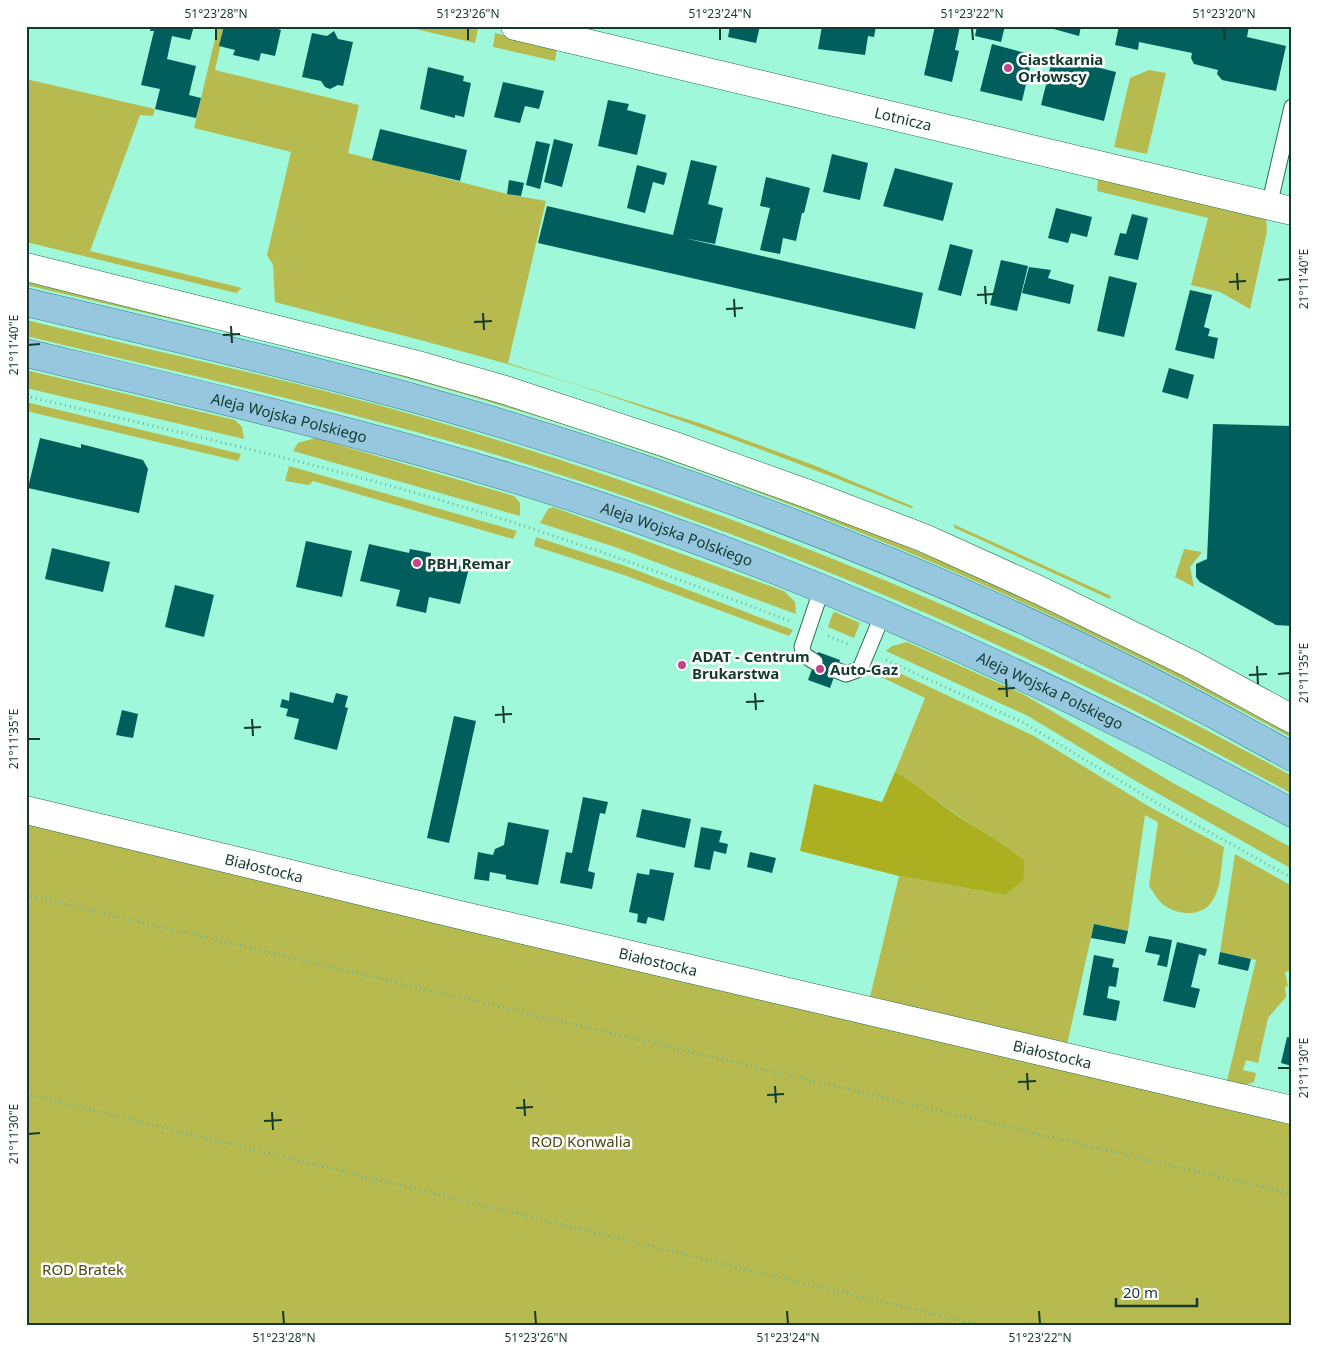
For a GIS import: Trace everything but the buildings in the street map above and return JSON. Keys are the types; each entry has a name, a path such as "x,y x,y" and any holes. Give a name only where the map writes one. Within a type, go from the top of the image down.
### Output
{"main road":[{"path":"26,302 432,403 582,449 708,492 862,551 1001,611 1198,706 1292,757"},
{"name":"Aleja Wojska Polskiego","path":"26,353 284,415 448,459 598,506 822,588 883,614 1080,702 1292,813"}],"street":[{"name":"Lotnicza","path":"515,26 1280,208"},
{"path":"26,267 414,364 496,388 660,442 802,492 924,538 1039,590 1190,664 1292,719"},
{"name":"Białostocka","path":"26,810 469,917 1292,1110"}],"lane":[{"path":"1280,208 1292,107"},
{"path":"815,662 807,660 802,652 822,588"},
{"path":"836,670 846,674 856,672 868,652 883,614"}],"path":[{"path":"26,396 274,455 409,492 632,562 808,628 868,652 1024,722 1157,803 1292,878"},
{"path":"26,895 1292,1194"},
{"path":"26,1094 981,1325"}],"green space":[{"path":"218,26 225,26 215,70 359,105 348,153 507,194 546,201 508,363 702,424 816,466 914,507 911,508 724,436 569,383 444,346 275,302 273,265 267,255 291,152 194,128"},
{"path":"403,26 467,26 478,29 475,43"},
{"path":"495,33 557,49 555,61 493,47"},
{"path":"1149,70 1166,73 1147,154 1114,147 1130,78"},
{"path":"26,79 155,109 153,116 140,115 90,251 242,288 236,293 26,242"},
{"path":"1098,178 1266,217 1267,231 1250,309 1220,292 1191,285 1208,218 1097,191"},
{"path":"26,280 294,344 427,379 558,418 747,483 840,519 1024,598 1204,686 1292,733 1292,738 1189,683 1084,631 977,582 870,536 651,454 540,417 378,370 278,344 26,285"},
{"path":"26,320 278,379 428,419 540,453 761,531 870,574 977,620 1084,669 1189,721 1292,776 1292,794 1200,744 1013,652 821,569 724,532 625,496 464,445 277,396 26,336"},
{"path":"26,370 235,420 242,427 244,439 26,388"},
{"path":"26,402 241,454 238,461 26,411"},
{"path":"315,438 514,496 520,503 520,516 293,451 298,443"},
{"path":"289,466 517,531 513,539 313,481 309,485 285,481"},
{"path":"553,507 784,591 795,602 796,614 615,547 540,523 548,509"},
{"path":"953,524 1111,596 1110,599 955,528"},
{"path":"536,537 628,567 793,630 789,636 624,575 534,546"},
{"path":"1184,549 1202,552 1190,567 1194,587 1175,577"},
{"path":"835,612 860,623 854,638 828,627"},
{"path":"907,642 1023,694 1173,783 1292,848 1292,869 1134,780 1028,716 886,651 892,646"},
{"path":"878,663 1034,736 1150,807 1224,847 1219,885 1210,904 1201,911 1190,913 1172,910 1157,898 1149,886 1158,822 1145,815 1128,931 1094,924 1067,1045 870,997 899,876 1005,895 1025,861 895,772 925,698 873,673"},
{"name":"ROD Konwalia","path":"26,821 1292,1121 1292,1325 26,1325"},
{"path":"1235,854 1292,886 1292,970 1285,972 1288,986 1285,987 1286,997 1268,1018 1258,1063 1246,1060 1243,1070 1256,1073 1254,1082 1240,1087 1226,1085 1256,960 1220,952"}],"shaded area":[{"path":"895,772 1025,861 1023,880 1005,895 899,876 800,851 814,784 882,802"}],"place":[{"name":"Ciastkarnia Orłowscy","path":"1008,68"},
{"name":"PBH Remar","path":"417,563"},
{"name":"ADAT - Centrum Brukarstwa","path":"682,665"},
{"name":"Auto-Gaz","path":"820,669"}],"park label":[{"name":"ROD Bratek","path":"83,1269"}]}
